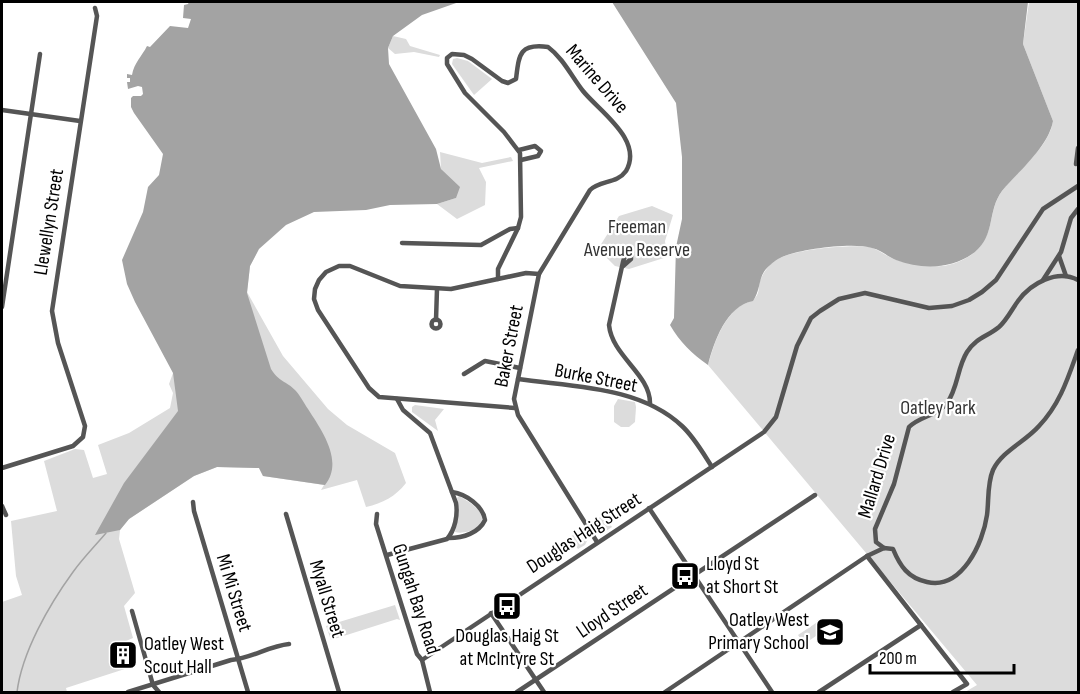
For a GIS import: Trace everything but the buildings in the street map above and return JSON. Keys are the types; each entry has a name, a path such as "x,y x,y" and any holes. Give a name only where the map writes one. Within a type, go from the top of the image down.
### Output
{"street":[{"name":"Llewellyn Street","path":"2,468 73,446 82,437 84,426 58,343 52,311 97,16 95,8"},
{"name":"Marine Drive","path":"498,279 498,269 521,217 519,150 499,126 465,93 447,64 447,58 450,55 468,57 508,83 516,79 518,57 524,50 544,47 554,52 587,95 615,123 627,144 629,160 623,174 615,180 595,185"},
{"path":"2,307 40,54"},
{"path":"2,110 80,121"},
{"path":"519,150 535,146 541,151 538,156 521,160"},
{"path":"1076,164 1078,148"},
{"name":"Baker Street","path":"595,185 590,189 539,274 514,395 515,408 597,542"},
{"name":"Douglas Haig Street","path":"422,660 764,432 776,417 797,346 809,321 820,311 839,299 865,293 929,308 947,307 969,300 996,280 1043,209 1078,186"},
{"path":"1041,282 1059,256 1071,218 1078,208"},
{"path":"402,243 481,245 518,228"},
{"path":"1059,256 1066,276"},
{"path":"515,408 380,397 369,388 320,315 314,299 317,284 322,276 331,269 345,266 400,286 437,289 456,289 526,273 539,274"},
{"path":"622,267 609,325 610,332 616,347 646,387 650,403"},
{"path":"1041,282 1054,277 1066,276 1078,280"},
{"name":"Mallard Drive","path":"867,556 876,543 875,529 894,484 907,430 913,423 935,413 944,406 953,394 962,361 971,346 1000,326 1018,300 1041,282"},
{"path":"436,320 437,289"},
{"name":"Mallard Drive","path":"876,543 884,548 893,549 903,569 912,577 941,583 960,574 983,530 993,470 1004,456 1033,433 1051,412 1061,396 1078,350"},
{"path":"464,374 485,361 520,368"},
{"name":"Burke Street","path":"518,379 612,392 650,403 682,426 712,467"},
{"path":"397,399 403,410 426,427 430,433 452,492 457,514 449,538"},
{"path":"387,555 477,531 485,520 481,508 460,493 452,492"},
{"name":"Lloyd Street","path":"517,693 815,495"},
{"name":"Mi Mi Street","path":"193,502 248,693"},
{"path":"2,506 6,514"},
{"path":"649,508 772,693"},
{"name":"Myall Street","path":"286,514 339,693"},
{"name":"Gungah Bay Road","path":"377,514 376,524 417,654 422,660 430,693"},
{"name":"Mallard Drive","path":"867,556 884,548"},
{"path":"665,693 867,556 967,684 954,693"},
{"path":"132,611 153,685 159,693"},
{"path":"491,613 544,693"},
{"path":"819,693 921,625"},
{"path":"128,693 289,644"},
{"path":"151,693 153,685"}],"green space":[{"name":"Oatley Park","path":"1029,2 1078,2 1078,692 965,692 977,685 708,365 715,342 730,315 738,307 755,298 763,274 780,258 811,250 861,246 872,248 904,262 943,266 961,261 976,251 989,230 1000,194 1045,141 1053,121 1023,44"},
{"path":"393,36 406,39 410,46 440,55 439,57 414,52 395,54 388,48"},
{"path":"453,59 468,61 492,79 474,95 452,64"},
{"path":"440,152 482,163 511,157 513,161 479,168 486,182 485,205 457,219 437,204 456,198 441,169"},
{"name":"Freeman Avenue Reserve","path":"652,206 673,215 665,241 667,257 629,269 615,266 598,249 619,216"},
{"path":"259,249 250,266 247,292 283,356 328,409 347,425 395,453 406,483 388,499 366,507 357,480 321,490 324,485 263,476 259,468 217,467 194,476 129,519 120,530 119,539 135,593 124,606 133,638 126,641 134,666 66,688 67,692 2,692 2,602 22,595 16,576 11,521 57,511 44,461 75,449 84,450 93,478 107,474 98,445 129,433 170,408 173,393 169,384 173,373"},
{"path":"618,399 635,402 635,422 629,427 621,427 614,422 614,406"},
{"path":"415,405 444,409 435,420 438,431 412,412 412,407"},
{"path":"459,496 477,509 482,519 478,527 459,533 455,532"},
{"path":"604,515 612,527 603,533 595,530 590,523"},
{"path":"582,529 588,539 585,545 578,549 570,537"},
{"path":"395,605 400,620 331,640 326,626"},
{"path":"816,623 822,632 804,644 798,635"}],"shaded area":[{"path":"189,2 459,2 422,15 393,36 388,48 389,64 436,149 441,169 460,187 456,198 437,204 390,205 366,210 314,212 286,225 259,249 250,266 247,293 271,369 299,394 329,446 332,466 325,485 263,476 259,468 217,467 194,476 129,519 120,530 95,535 124,483 178,411 173,373 135,302 127,284 122,260 143,212 148,187 159,175 163,154 131,107 131,98 143,94 142,87 128,89 127,82 130,82 130,78 127,78 127,74 132,75 136,63 147,46 150,47 170,26 188,28 191,19 183,18 184,5"},
{"path":"612,2 1028,2 1023,44 1053,121 1046,140 997,199 986,238 975,252 957,262 937,266 906,263 863,246 827,247 782,257 764,272 753,301 744,304 728,317 718,336 708,365 687,347 670,325 674,318 676,247 682,219 682,157 676,103"}],"waterway":[{"path":"17,692 24,661 46,614 73,572 106,533"}],"place":[{"name":"Lloyd St at Short St","path":"685,576"},
{"name":"Douglas Haig St at McIntyre St","path":"507,606"},
{"name":"Oatley West Primary School","path":"830,632"},
{"name":"Oatley West Scout Hall","path":"123,655"}]}
